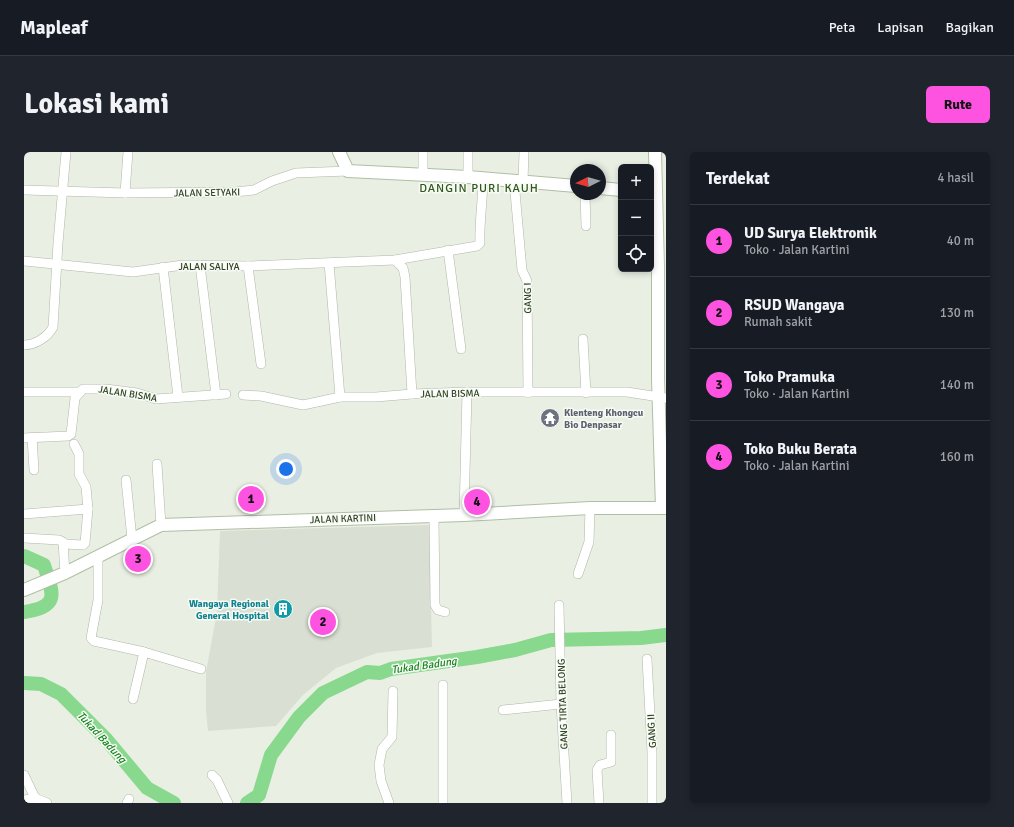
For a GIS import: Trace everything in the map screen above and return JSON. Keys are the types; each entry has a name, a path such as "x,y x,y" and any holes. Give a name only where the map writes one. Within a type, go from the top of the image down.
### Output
{"main road":[{"path":"339,152 348,171 423,174 570,185"},
{"path":"655,152 664,508"},
{"path":"606,189 618,190"},
{"name":"JALAN KARTINI","path":"29,588 98,557 161,525 464,515 590,508 664,508"}],"street":[{"path":"24,345 36,343 49,333 53,327 66,152"},
{"path":"125,193 128,152"},
{"path":"423,174 424,152"},
{"path":"468,152 468,177"},
{"name":"GANG I","path":"524,152 518,181 522,270 527,281 528,393"},
{"name":"JALAN SETYAKI","path":"24,190 125,193 235,192 254,190 272,181 296,173 348,171"},
{"name":"JALAN SALIYA","path":"24,261 133,272 183,265 248,266 395,260 475,246 480,243 479,228 483,178"},
{"path":"585,200 586,226"},
{"path":"448,250 461,349"},
{"path":"395,260 403,268 405,277 412,394"},
{"path":"329,263 340,397"},
{"path":"200,265 216,396"},
{"path":"248,266 261,364"},
{"path":"163,268 178,397"},
{"path":"583,339 586,393"},
{"name":"JALAN BISMA","path":"24,392 78,392 82,389 92,388 137,393 156,399 216,396 226,394"},
{"path":"34,470 28,438 68,436 71,434 73,406 78,392"},
{"path":"464,515 467,392"},
{"name":"JALAN BISMA","path":"243,395 261,396 303,404 340,397 376,397 467,392 639,392 662,398"},
{"path":"24,538 60,540 64,544 84,544 88,509 86,487 79,474 79,454 74,444"},
{"path":"158,464 161,525"},
{"path":"126,480 132,539"},
{"path":"578,574 589,542 590,508"},
{"path":"24,514 88,509"},
{"path":"434,516 435,605 438,610 445,612"},
{"path":"62,574 64,544"},
{"path":"98,557 98,600 91,638 94,642 144,652 201,669"},
{"name":"GANG TIRTA BELONG","path":"559,605 561,704 568,803"},
{"path":"133,699 144,652"},
{"name":"GANG II","path":"647,659 652,752 652,803"},
{"path":"442,685 443,803"},
{"path":"389,803 380,781 379,770 382,749 392,737 394,692"},
{"path":"503,710 561,704"},
{"path":"599,803 597,770 600,765 611,762 611,735"},
{"path":"24,775 35,798"},
{"path":"212,775 223,791 228,803"},
{"path":"24,800 35,798 47,803"}],"shaded area":[{"path":"429,525 432,647 377,653 336,668 303,695 276,726 208,731 206,710 206,672 217,612 220,531"}],"waterway":[{"path":"24,556 44,565 51,591 49,602 44,606 24,612"},
{"name":"Tukad Badung","path":"247,803 259,795 271,755 299,717 323,693 367,672 380,673 391,669 477,657 515,650 551,640 641,638 666,635"},
{"name":"Tukad Badung","path":"24,683 41,684 61,694 106,739 147,788 174,803"}],"place":[{"name":"Klenteng Khongcu Bio Denpasar","path":"550,418"},
{"name":"UD Surya Elektronik","path":"251,499"},
{"name":"Toko Buku Berata","path":"477,502"},
{"name":"Toko Pramuka","path":"138,559"},
{"name":"Wangaya Regional General Hospital","path":"283,609"},
{"name":"RSUD Wangaya","path":"323,622"}],"district":[{"name":"DANGIN PURI KAUH","path":"479,188"}]}
